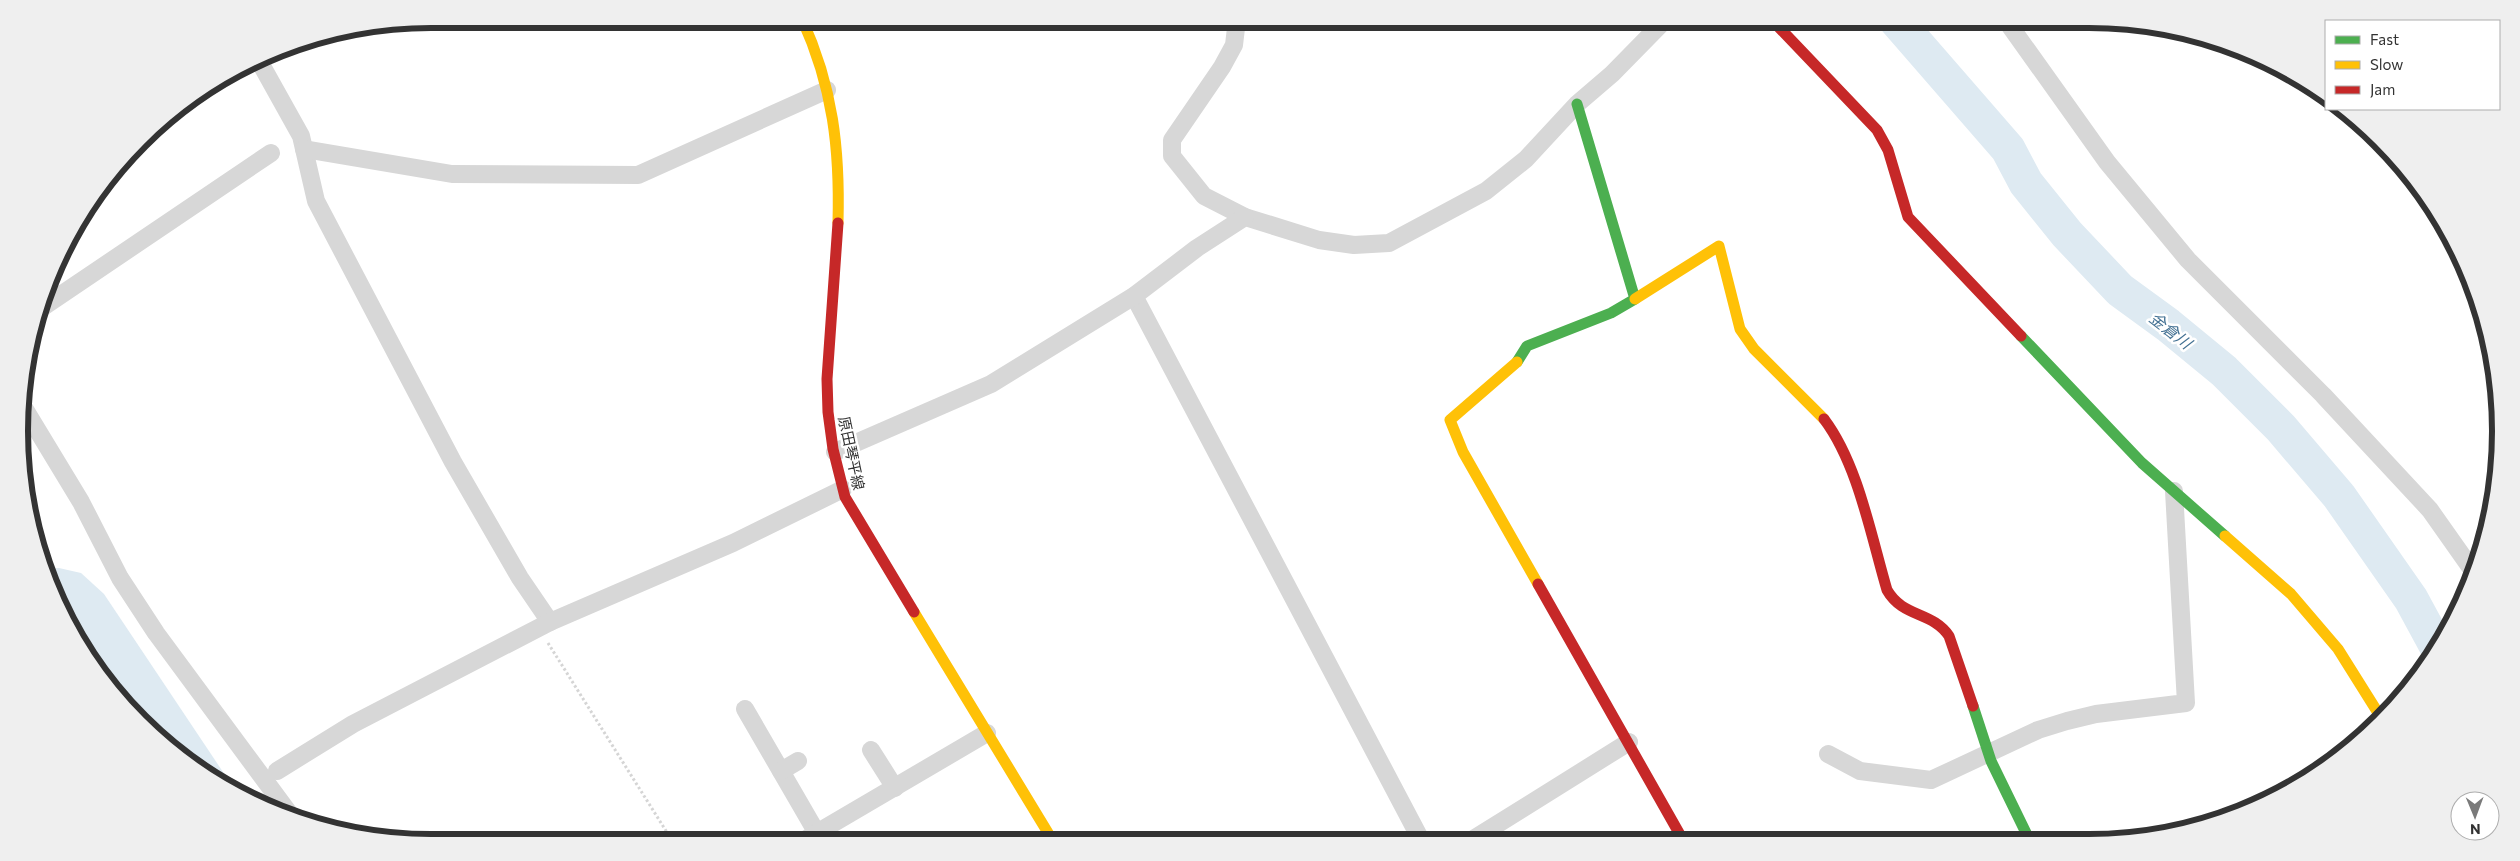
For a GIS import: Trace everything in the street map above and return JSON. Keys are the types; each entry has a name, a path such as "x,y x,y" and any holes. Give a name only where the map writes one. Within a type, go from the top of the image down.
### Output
{"street":[{"name":"原田琴平線","path":"806,28 822,66 832,114 838,186 838,230 828,357 827,402 845,497 1050,834"},
{"path":"1236,28 1234,45 1222,67 1172,140 1172,156 1204,196 1245,218 1319,240 1354,245 1389,243 1486,191 1526,159 1577,104 1612,74 1657,28"},
{"path":"1780,28 1877,130 1888,150 1908,217 2108,429 2174,491 2291,594 2338,649 2377,712"},
{"path":"2011,28 2107,162 2188,260 2323,394 2423,503 2469,565"},
{"path":"261,65 300,136 316,201 453,462 545,625"},
{"path":"304,149 452,174 638,175 827,90"},
{"path":"1577,104 1634,299"},
{"path":"48,303 271,153"},
{"path":"835,452 992,384 1134,296 1198,248 1245,218"},
{"path":"1680,834 1463,452 1450,420 1514,364 1527,346 1611,313 1719,246 1740,329 1754,348 1788,385 1823,417 1838,437 1848,459 1886,590 1894,602 1903,609 1935,620 1943,626 1949,636 1991,761 2027,834"},
{"path":"1134,296 1418,834"},
{"path":"28,414 81,502 120,578 151,626 286,807"},
{"path":"276,771 353,724 545,625 733,543 843,489"},
{"path":"1828,754 1860,771 1931,780 2038,730 2067,721 2096,714 2186,703 2174,491"},
{"path":"745,709 781,771 808,834"},
{"path":"817,834 987,733"},
{"path":"1482,834 1629,742"},
{"path":"871,750 894,788"},
{"path":"781,771 798,761"}],"path":[{"path":"545,625 668,834"}],"shaded area":[{"path":"59,568 81,573 104,594 228,779 185,750 165,733 111,676 81,632 52,569"}],"waterway":[{"name":"金倉川","path":"1903,28 2008,149 2026,183 2067,234 2120,290 2168,325 2224,371 2281,428 2339,496 2411,599 2434,641"}],"traffic: fast":[{"path":"1517,362 1527,346 1611,313 1635,299 1577,104"},
{"path":"2021,336 2142,463 2225,536"},
{"path":"1973,706 1991,761 2027,834"}],"traffic: slow":[{"path":"806,28 813,44 828,94 838,169 838,223"},
{"path":"1635,299 1719,246 1740,329 1754,349 1824,419"},
{"path":"1517,362 1450,420 1463,452 1538,584"},
{"path":"2225,536 2291,594 2338,649 2377,712"},
{"path":"914,612 1049,834"}],"traffic: jam":[{"path":"1780,28 1877,130 1888,150 1908,217 2021,336"},
{"path":"838,223 827,379 828,412 833,449 845,497 914,612"},
{"path":"1824,419 1836,437 1855,479 1887,590 1901,605 1934,622 1949,636 1973,706"},
{"path":"1538,584 1680,834"}]}
